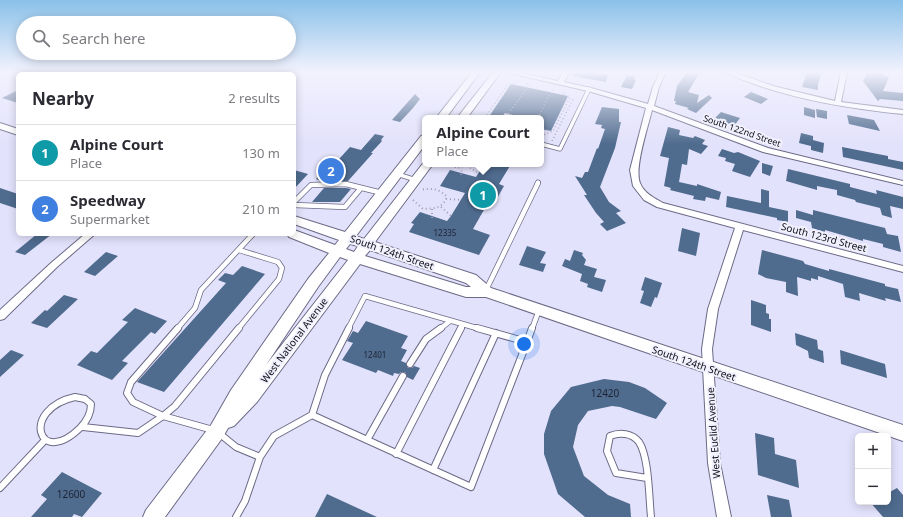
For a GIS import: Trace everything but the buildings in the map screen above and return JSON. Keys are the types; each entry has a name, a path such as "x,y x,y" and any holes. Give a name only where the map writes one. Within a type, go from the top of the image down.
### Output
{"main road":[{"path":"442,115 457,96"},
{"path":"464,115 479,96"},
{"path":"0,126 16,131"},
{"name":"West National Avenue","path":"153,517 217,431 237,395 313,283 422,142"},
{"name":"West National Avenue","path":"217,431 251,397 367,244 418,185 427,167"},
{"name":"South 124th Street","path":"296,221 471,279 486,292"},
{"name":"South 124th Street","path":"296,235 357,258 466,292 486,292 903,433"}],"street":[{"name":"South 122nd Street","path":"612,96 650,108 766,150 903,183"},
{"path":"653,96 634,170 636,184 647,198 660,205 740,226"},
{"path":"807,96 870,109 903,112"},
{"path":"838,103 839,96"},
{"name":"South 123rd Street","path":"740,226 903,269"},
{"name":"West Euclid Avenue","path":"724,517 715,470 707,350 714,309 740,226"},
{"path":"0,316 54,265 89,236"}],"lane":[{"path":"544,145 560,149 586,96"},
{"path":"396,174 418,185"},
{"path":"486,292 538,182"},
{"path":"296,202 311,185 346,184 382,193"},
{"path":"296,204 345,207 361,188"},
{"path":"251,236 201,290 195,308 131,382 127,392 133,402 163,416 217,431 236,447 260,457"},
{"path":"83,427 138,433 175,406 279,279 282,268 278,262 239,250"},
{"path":"236,517 245,501 260,457 274,436 312,415 325,375 365,296 527,342"},
{"path":"312,415 471,488 539,310"},
{"path":"410,364 426,339 450,321"},
{"path":"396,454 463,324"},
{"path":"433,470 496,333"},
{"path":"367,440 403,376"},
{"path":"82,398 88,400 91,405 91,412 83,427 76,433 63,440 51,442 45,440 40,436 39,430 43,416 50,409 66,399 82,398"},
{"path":"647,478 616,473 608,457 606,446 610,436 617,433 630,435 638,442 644,452 647,478 651,517"},
{"path":"0,488 45,440"}],"path":[{"path":"486,115 499,96"},
{"path":"508,115 521,96"},
{"path":"539,115 549,96"},
{"path":"544,135 553,132 570,98"},
{"path":"546,140 552,141 562,120 564,120 563,118 573,99 570,98"},
{"path":"560,119 564,120"},
{"path":"452,167 462,168 461,175"},
{"path":"469,167 478,173"},
{"path":"413,200 420,208 432,210 441,207 447,197 444,193 437,189 418,185"},
{"path":"446,200 461,200"},
{"path":"441,207 451,216"},
{"path":"432,210 432,218"}],"place":[{"name":"Speedway","path":"331,171"},
{"name":"Alpine Court","path":"483,195"}]}
